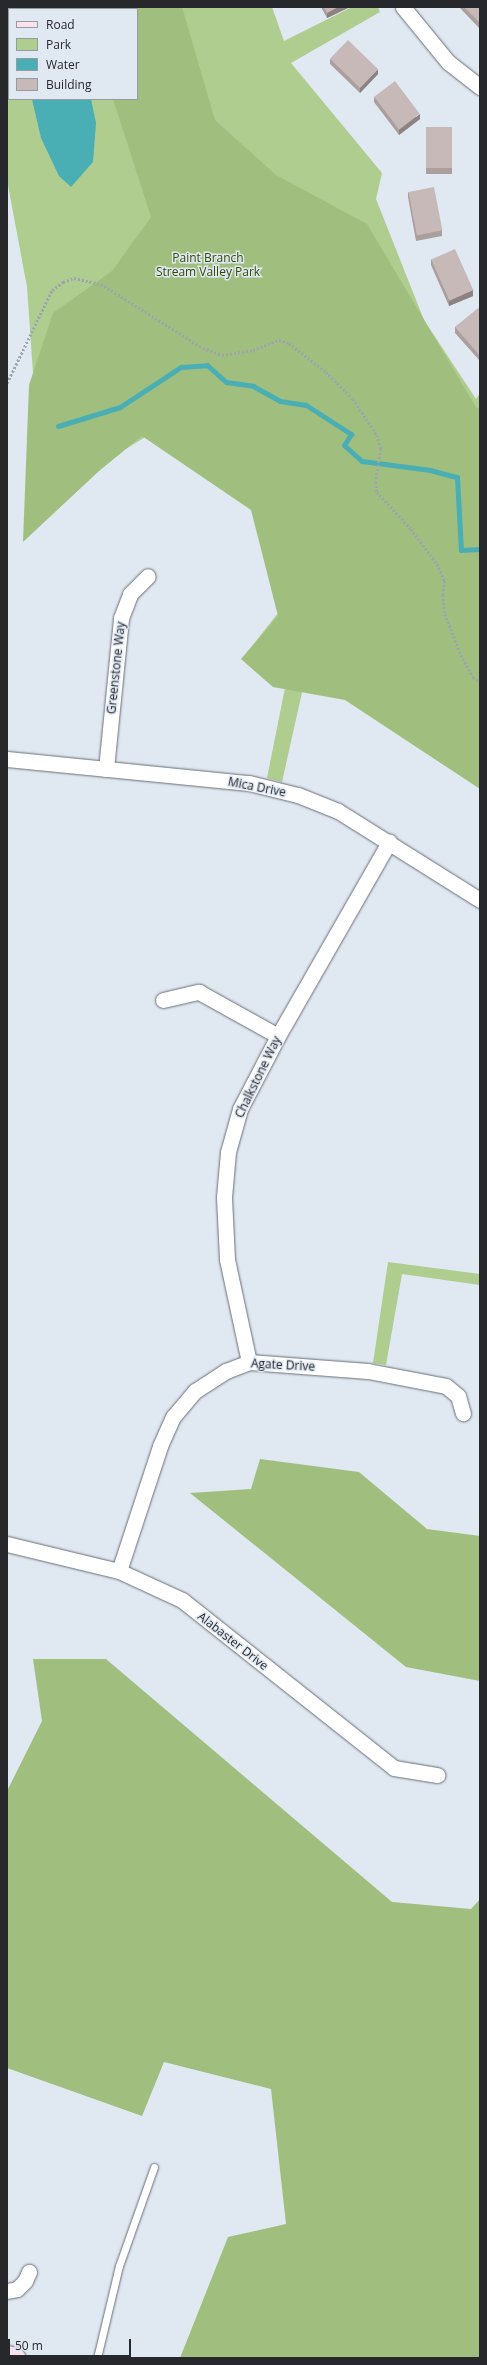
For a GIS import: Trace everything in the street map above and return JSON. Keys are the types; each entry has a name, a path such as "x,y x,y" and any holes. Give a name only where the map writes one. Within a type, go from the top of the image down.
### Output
{"main road":[{"path":"7,2356 15,2358"}],"street":[{"path":"403,7 448,62 480,87"},
{"name":"Greenstone Way","path":"106,770 121,618 130,594 148,576"},
{"name":"Mica Drive","path":"7,759 248,783 298,795 338,811 480,900"},
{"name":"Chalkstone Way","path":"249,1362 228,1259 224,1197 228,1152 240,1109 278,1036 389,842"},
{"path":"163,1000 199,992 278,1036"},
{"name":"Agate Drive","path":"119,1571 160,1446 173,1417 195,1391 226,1371 249,1362 368,1371 446,1386 458,1396 463,1413"},
{"name":"Alabaster Drive","path":"7,1544 119,1571 182,1600 394,1768 437,1775"},
{"path":"7,2291 17,2288 25,2281 28,2272"}],"lane":[{"path":"97,2358 118,2266 154,2167"}],"path":[{"path":"7,383 52,290 63,282 74,278 88,279 101,284 203,348 222,355 253,350 279,340 289,343 326,372 353,399 377,435 380,452 376,482 377,492 410,529 437,564 444,581 443,595 446,614 461,655 473,677 480,682"}],"green space":[{"name":"Paint Branch Stream Valley Park","path":"7,7 272,7 284,41 352,7 378,7 380,12 291,63 382,173 376,199 424,320 476,399 480,393 480,773 343,690 303,688 282,782 267,778 285,688 245,655 278,613 259,509 147,436 106,461 34,387 27,287 7,180"},
{"name":"Paint Branch Stream Valley Park","path":"182,7 215,120 276,175 367,224 476,407 480,409 480,789 345,700 273,687 241,659 278,616 251,510 142,436 99,471 23,542 29,385 53,313 112,271 151,217 113,100 138,100 138,8 84,8"},
{"path":"388,1262 480,1274 480,1285 402,1274 386,1365 373,1363"},
{"path":"260,1459 359,1472 427,1529 480,1536 480,1681 406,1667 190,1493 251,1489"},
{"path":"33,1659 106,1659 392,1902 471,1909 480,1899 480,2358 180,2358 228,2237 286,2224 271,2089 164,2062 142,2116 7,2068 7,1791 42,1721"}],"water":[{"path":"32,100 91,100 96,123 93,162 71,187 59,176 41,138"}],"building":[{"path":"324,7 338,7 327,13"},
{"path":"464,7 480,7 480,23"},
{"path":"348,40 378,69 360,88 330,59"},
{"path":"395,81 420,114 399,129 374,97"},
{"path":"426,127 452,127 452,168 426,168"},
{"path":"434,187 442,230 417,235 408,192"},
{"path":"455,249 473,290 450,301 431,260"},
{"path":"478,308 480,310 480,356 455,327"}],"waterway":[{"path":"58,426 120,407 181,367 207,365 226,382 253,386 280,401 306,405 351,434 344,445 362,461 430,470 457,477 461,550 480,549"}]}
